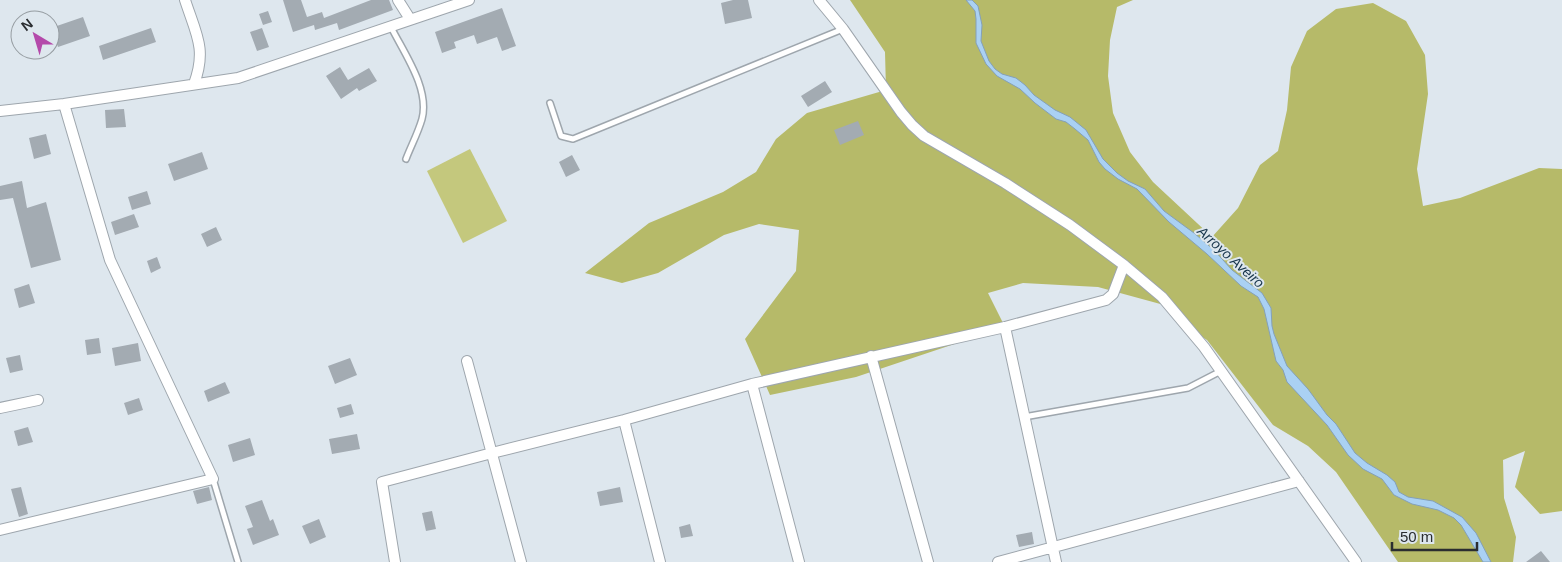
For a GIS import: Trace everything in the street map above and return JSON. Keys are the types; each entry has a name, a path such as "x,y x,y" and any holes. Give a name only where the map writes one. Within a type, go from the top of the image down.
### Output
{"street":[{"path":"185,0 201,48 200,68 194,84"},
{"path":"398,0 410,19"},
{"path":"0,110 64,104 238,78 468,0"},
{"path":"819,0 843,30 901,112 924,136 1004,183 1070,225 1124,265 1162,298 1204,347 1356,562"},
{"path":"0,530 213,479 110,260 64,104"},
{"path":"395,562 382,482 624,420 752,384 1004,327 1106,300 1113,294 1124,265"},
{"path":"1004,327 1056,562"},
{"path":"871,356 928,562"},
{"path":"467,361 521,562"},
{"path":"752,384 799,562"},
{"path":"0,408 38,400"},
{"path":"624,420 660,562"},
{"path":"998,562 1299,480"}],"lane":[{"path":"391,27 420,84 424,101 422,118 406,159"},
{"path":"550,103 561,136 573,139 843,30"},
{"path":"1024,417 1188,388 1221,371"},
{"path":"213,479 238,562"}],"green space":[{"path":"850,0 1133,0 1117,7 1110,40 1108,76 1113,113 1130,152 1153,182 1212,237 1238,208 1260,165 1278,151 1287,110 1291,67 1307,31 1336,9 1373,3 1406,21 1425,55 1428,94 1417,169 1423,206 1460,198 1539,168 1562,169 1562,511 1540,514 1515,487 1525,451 1503,460 1504,498 1516,537 1513,562 1398,562 1336,472 1308,446 1273,425 1207,340 1176,320 1164,305 1098,287 1023,283 988,293 1005,327 856,377 770,395 745,339 796,271 799,230 759,224 724,235 658,273 622,283 585,273 649,223 723,192 756,172 776,139 807,113 886,90 885,52"},
{"path":"470,149 507,221 463,243 427,171"}],"water":[{"path":"966,0 972,0 978,6 982,25 981,41 989,61 995,69 1002,74 1016,78 1034,95 1055,110 1070,117 1086,130 1103,159 1117,173 1145,189 1164,211 1194,233 1214,250 1232,270 1262,293 1271,308 1274,334 1287,366 1336,424 1355,453 1395,482 1399,492 1408,497 1433,501 1462,517 1476,533 1491,562 1483,562 1461,525 1454,518 1438,510 1412,504 1394,495 1382,479 1363,469 1348,455 1327,425 1287,382 1283,370 1276,361 1264,309 1258,297 1241,286 1169,222 1137,189 1118,179 1105,169 1099,162 1088,140 1066,122 1056,119 1020,89 997,76 986,64 976,43 975,11"}],"building":[{"path":"283,0 301,0 307,17 322,12 324,18 371,0 389,0 393,10 339,30 337,23 315,30 314,25 293,32"},
{"path":"733,0 748,0 752,18 725,24 721,3"},
{"path":"502,8 516,46 502,51 497,37 477,44 474,35 454,42 456,48 442,53 435,32"},
{"path":"268,11 272,22 263,25 259,14"},
{"path":"83,17 90,36 60,46 60,25"},
{"path":"151,28 156,42 103,60 99,46"},
{"path":"262,28 269,47 257,51 250,32"},
{"path":"340,67 348,80 369,68 377,81 359,91 357,88 341,99 326,76"},
{"path":"825,81 832,92 808,107 801,96"},
{"path":"124,109 126,127 106,128 105,110"},
{"path":"858,121 864,135 840,145 834,130"},
{"path":"46,134 51,154 34,159 29,138"},
{"path":"202,152 208,169 174,181 168,164"},
{"path":"572,155 580,170 566,177 559,162"},
{"path":"22,181 27,208 46,202 61,260 31,268 13,198 0,200 0,186"},
{"path":"147,191 151,204 132,210 128,197"},
{"path":"134,214 139,227 115,235 111,222"},
{"path":"216,227 222,240 207,247 201,234"},
{"path":"157,257 161,268 151,273 147,261"},
{"path":"29,284 35,303 19,308 14,289"},
{"path":"99,338 101,353 87,355 85,340"},
{"path":"138,343 141,361 115,366 112,348"},
{"path":"20,355 23,370 10,373 6,358"},
{"path":"350,358 357,375 335,384 328,366"},
{"path":"225,382 230,393 208,402 204,391"},
{"path":"139,398 143,410 128,415 124,403"},
{"path":"351,404 354,414 340,418 337,408"},
{"path":"28,427 33,442 18,446 14,431"},
{"path":"357,434 360,449 332,454 329,439"},
{"path":"250,438 255,455 233,462 228,445"},
{"path":"21,487 28,514 19,517 11,489"},
{"path":"209,487 212,500 197,504 193,491"},
{"path":"620,487 623,502 600,506 597,492"},
{"path":"262,500 270,521 273,519 279,535 253,545 247,529 253,527 245,506"},
{"path":"432,511 436,529 426,531 422,513"},
{"path":"319,519 326,537 310,544 302,526"},
{"path":"690,524 693,536 681,538 679,527"},
{"path":"1032,532 1034,544 1019,547 1016,535"},
{"path":"1541,551 1550,562 1526,562"}],"water label":[{"name":"Arroyo Aveiro","path":"1231,257"}]}
